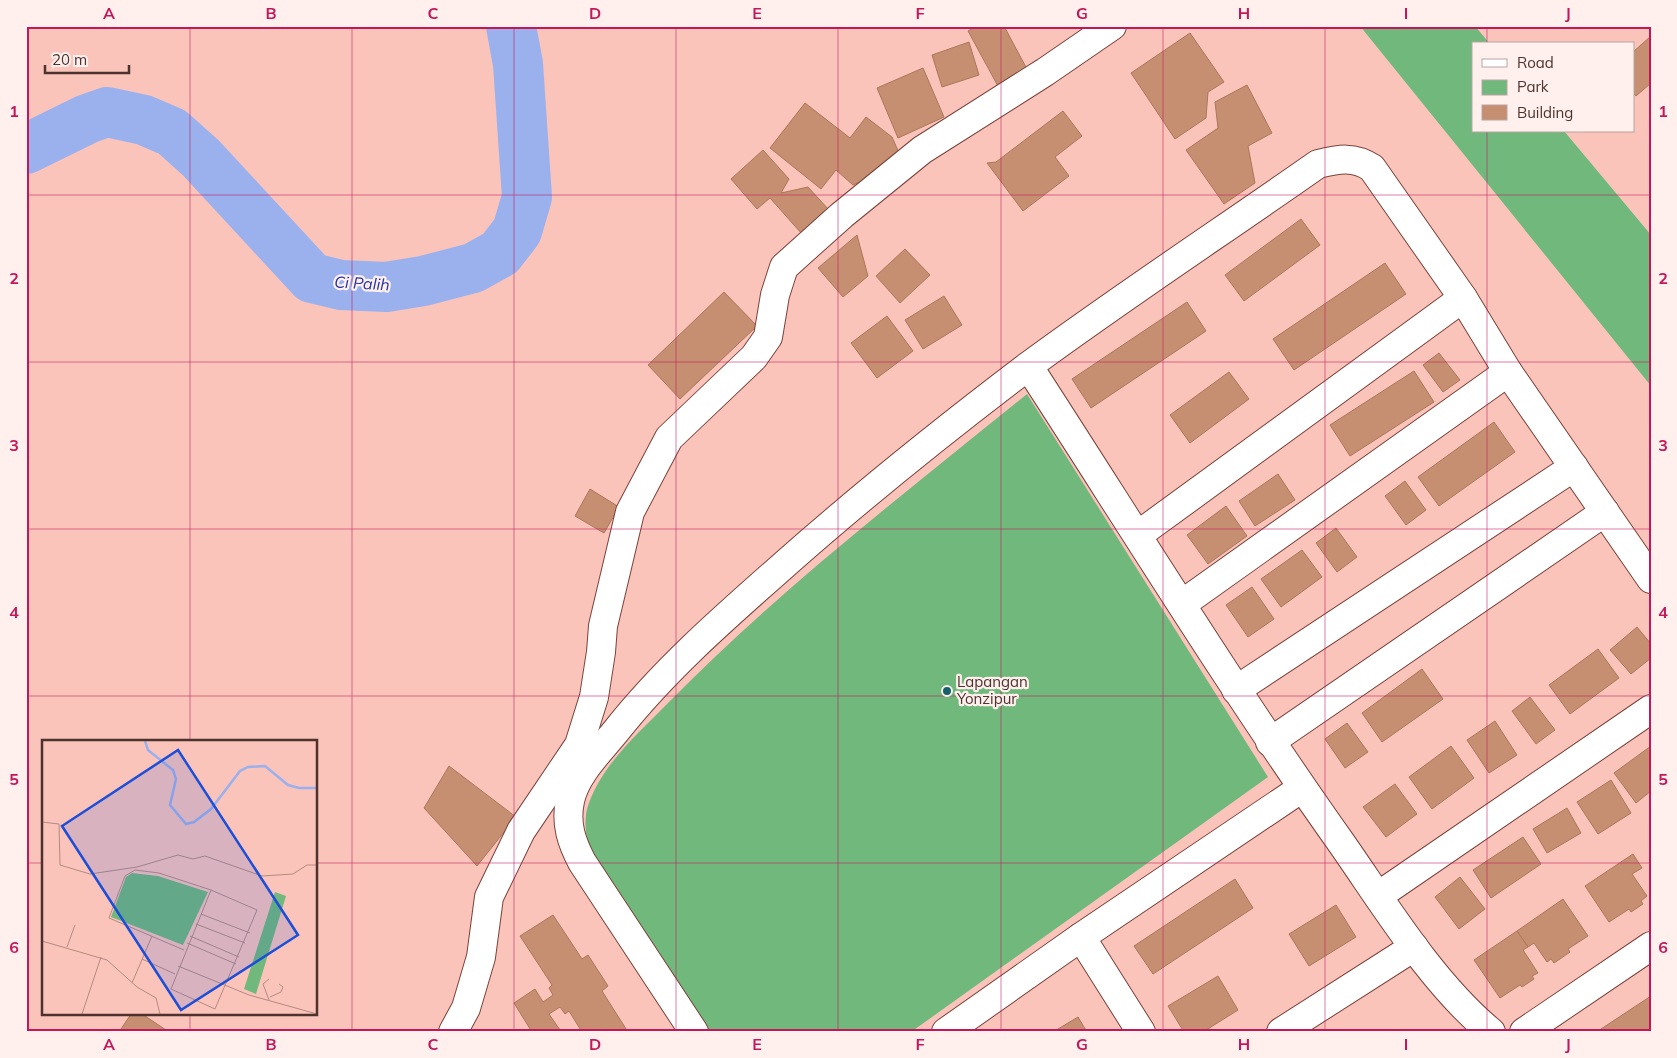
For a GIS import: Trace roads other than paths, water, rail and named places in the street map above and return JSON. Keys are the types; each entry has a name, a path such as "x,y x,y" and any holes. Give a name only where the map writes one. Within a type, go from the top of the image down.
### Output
{"street":[{"path":"453,1032 466,1008 481,957 489,897 521,830 579,745 594,698 602,652 602,626 630,512 669,438 759,350 768,337 775,295 784,268 842,215 922,150 1045,72 1112,26"},
{"path":"694,1032 572,844 568,822 570,800 583,772 638,703 706,635 864,494 1029,366 1318,164 1348,158 1362,162 1372,168 1462,298 1508,372 1651,579"},
{"path":"1138,535 1462,298"},
{"path":"1029,366 1270,742 1414,947 1476,1018 1492,1032"},
{"path":"1182,604 1508,372"},
{"path":"1236,690 1574,467"},
{"path":"1270,742 1605,512"},
{"path":"1378,896 1651,709"},
{"path":"946,1032 1081,937 1302,788"},
{"path":"1081,937 1141,1032"},
{"path":"1524,1032 1651,946"},
{"path":"1281,1032 1414,947"}],"waterway":[{"name":"Ci Palih","path":"26,149 87,119 107,112 144,120 172,132 201,158 312,278 341,285 386,287 423,281 473,268 500,253 517,231 527,197 518,64 511,26"}],"place":[{"name":"Lapangan Yonzipur","path":"947,691"}]}
